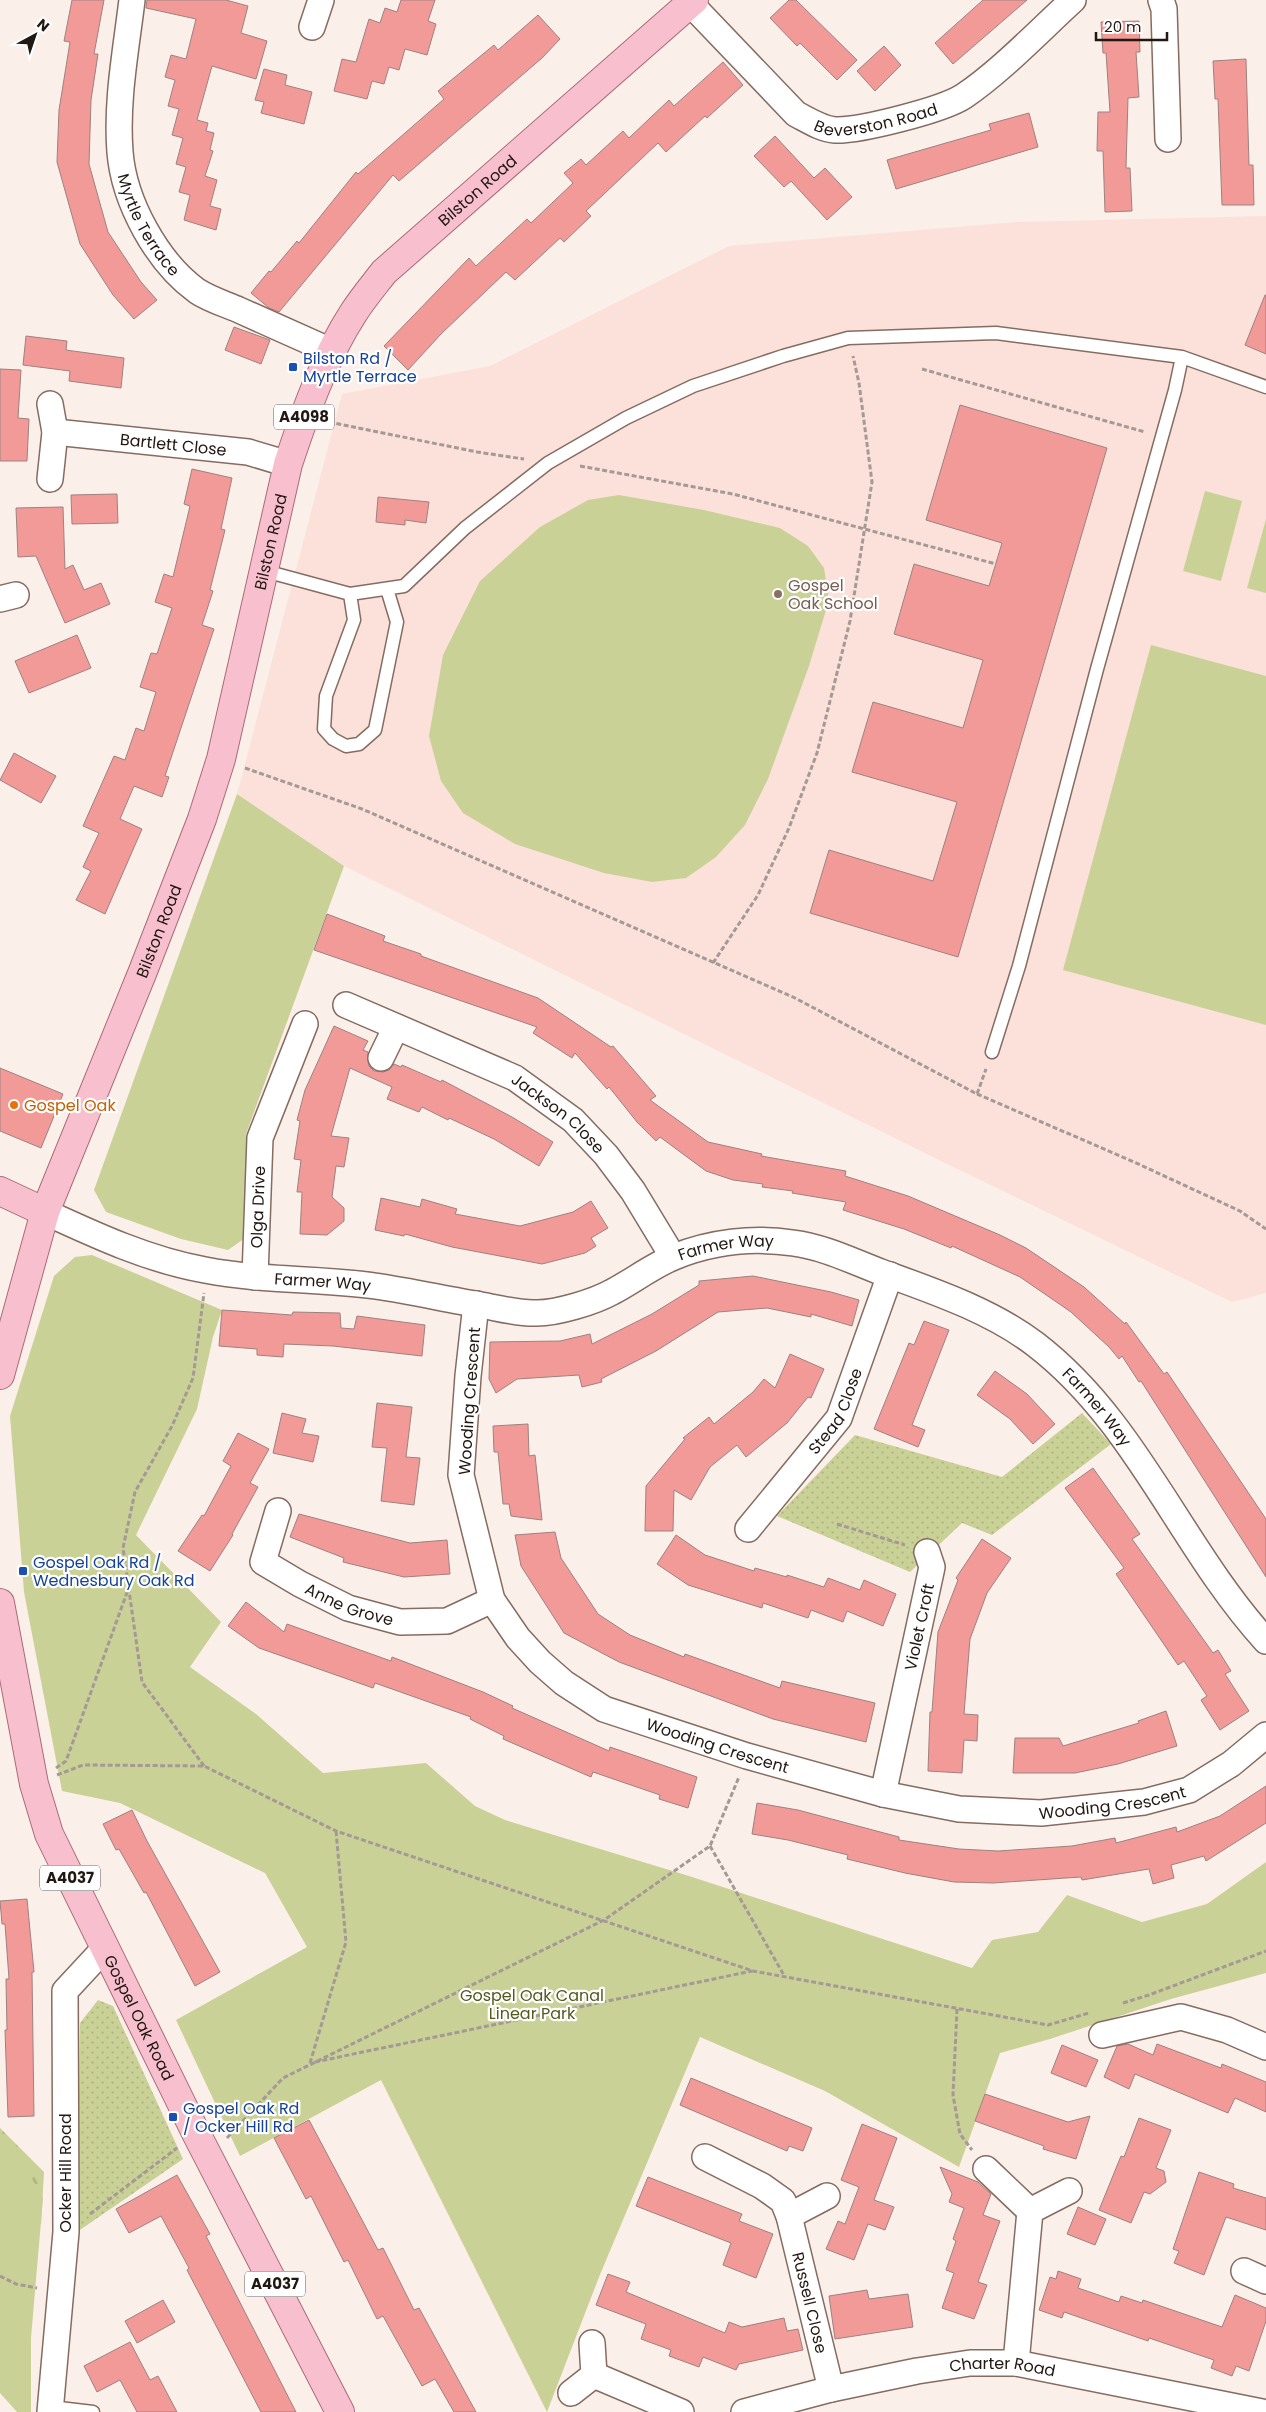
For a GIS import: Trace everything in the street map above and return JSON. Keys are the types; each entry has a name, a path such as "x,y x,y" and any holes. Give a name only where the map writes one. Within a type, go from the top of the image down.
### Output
{"main road":[{"name":"Bilston Road","path":"45,1212 202,819 221,760 288,464 304,417 333,352 354,312 384,272 690,1"},
{"path":"0,1191 45,1212 0,1375"},
{"name":"Gospel Oak Road","path":"0,1603 6,1666 34,1784 49,1834 196,2134 210,2156 340,2412"}],"street":[{"name":"Myrtle Terrace","path":"132,0 121,96 120,153 129,192 140,220 158,252 175,273 199,292 333,352"},
{"path":"312,27 321,0"},
{"name":"Beverston Road","path":"690,1 796,114 814,124 834,130 873,125 919,113 962,98 1073,0"},
{"path":"1161,0 1164,9 1168,139"},
{"path":"50,404 55,432 50,479"},
{"name":"Bartlett Close","path":"55,432 248,452 288,464"},
{"name":"Jackson Close","path":"346,1004 515,1078 573,1120 606,1156 633,1191 673,1258"},
{"name":"Olga Drive","path":"255,1277 260,1138 305,1024"},
{"path":"381,1058 396,1027"},
{"name":"Farmer Way","path":"45,1212 102,1239 170,1262 207,1270 255,1277 333,1281 537,1313 567,1308 610,1294 673,1258 707,1247 746,1240 793,1243 826,1250 999,1321 1038,1346 1096,1401 1119,1430 1241,1613 1266,1641"},
{"name":"Stead Close","path":"748,1529 839,1418 890,1275"},
{"name":"Wooding Crescent","path":"476,1304 468,1376 462,1475 492,1600 518,1638 540,1662 564,1683 604,1709 747,1756 883,1794 959,1809 1041,1813 1135,1803 1189,1790 1231,1764 1266,1735"},
{"name":"Anne Grove","path":"278,1511 263,1562 300,1584 348,1608 400,1622 447,1621 492,1600"},
{"name":"Violet Croft","path":"883,1794 932,1567 927,1552"},
{"name":"Ocker Hill Road","path":"50,2409 66,2232 65,1991 104,1949"},
{"path":"1102,2035 1181,2017 1264,2040"},
{"name":"Russell Close","path":"705,2157 762,2186 783,2201 789,2216 831,2389"},
{"path":"986,2169 1030,2211"},
{"path":"1030,2211 1069,2191"},
{"path":"789,2216 827,2196"},
{"path":"1016,2363 1030,2211"},
{"path":"1244,2270 1266,2281"},
{"path":"592,2343 594,2376"},
{"name":"Charter Road","path":"744,2412 831,2389 926,2369 970,2363 1016,2363 1262,2412"},
{"path":"571,2393 594,2376"},
{"path":"594,2376 681,2412"}],"lane":[{"path":"265,571 350,594 404,586 465,528 548,463 626,418 693,386 783,356 848,338 996,333 1182,357 1266,387"},
{"path":"992,1052 1019,966 1175,390 1182,357"},
{"path":"350,594 354,620 326,696 324,729 333,739 346,746 359,744 375,730 397,622 387,589"},
{"path":"50,2409 93,2412"}],"path":[{"path":"713,963 758,895 789,828 817,753 850,621 872,482 859,383 848,338"},
{"path":"922,369 1161,436"},
{"path":"304,417 477,452 548,463 595,467 733,494 996,564"},
{"path":"221,760 362,809 793,997 977,1094 1134,1162 1240,1211 1266,1229"},
{"path":"977,1094 992,1052"},
{"path":"204,1766 142,1682 123,1548 135,1492 172,1426 193,1378 207,1270"},
{"path":"837,1524 927,1552"},
{"path":"34,1784 66,1760 129,1586"},
{"path":"210,2156 283,2078 310,2063 604,1920 710,1846 747,1756"},
{"path":"34,1784 83,1766 204,1766 336,1831 753,1971 1048,2025 1094,2012"},
{"path":"310,2063 346,1942 336,1831"},
{"path":"710,1846 785,1977"},
{"path":"1122,2003 1149,1995 1266,1951"},
{"path":"310,2063 753,1971"},
{"path":"957,2009 953,2095 960,2134 986,2169"},
{"path":"66,2232 196,2134"},
{"path":"0,2276 16,2284 36,2288 60,2287"}],"shaded area":[{"name":"Gospel Oak School","path":"1266,216 1266,1293 1232,1302 939,1160 344,866 237,794 342,394 490,366 729,246 1017,222"}],"green space":[{"path":"1205,491 1242,501 1221,581 1183,571"},
{"path":"619,495 704,510 780,528 808,546 824,568 829,600 809,666 768,779 745,825 716,857 686,878 652,882 604,873 515,844 463,813 441,781 429,736 443,655 480,581 540,527 588,500"},
{"path":"1266,519 1266,593 1247,588"},
{"path":"1151,645 1266,676 1266,1025 1063,970"},
{"path":"237,794 344,866 246,1134 251,1234 228,1250 181,1239 106,1212 94,1190"},
{"name":"Gospel Oak Canal Linear Park","path":"92,1255 222,1310 213,1337 197,1409 136,1535 221,1622 190,1667 256,1714 323,1773 426,1763 475,1806 505,1820 689,1876 972,1968 992,1940 1038,1932 1067,1895 1142,1922 1207,1904 1266,1862 1266,1973 1171,1999 1050,2039 1000,2053 959,2167 825,2091 700,2037 599,2277 547,2412 381,2080 240,2156 176,2020 307,1947 265,1873 120,1803 62,1791 24,1592 10,1416 54,1276 75,1257"},
{"path":"1082,1413 1111,1444 992,1535 962,1523 910,1572 777,1516 855,1435 1002,1477"},
{"path":"98,2000 113,2006 183,2159 77,2232 80,2023"},
{"path":"0,2128 44,2172 41,2224 0,2209"},
{"path":"0,2133 26,2168 43,2198 31,2338 31,2412 17,2412 0,2393"}],"building":[{"path":"72,0 104,0 94,54 98,54 91,100 89,164 108,232 141,282 157,300 134,319 113,295 80,244 57,162 59,110 70,42 64,41"},
{"path":"147,0 226,0 248,6 241,33 267,41 256,79 212,66 197,120 208,123 206,131 214,133 210,150 213,151 205,176 217,180 210,206 221,209 216,230 184,220 190,195 179,192 186,167 176,164 183,138 172,135 179,109 168,106 175,80 165,77 171,55 186,59 196,19 146,8"},
{"path":"401,0 435,0 428,21 436,24 427,55 405,49 399,70 389,67 384,84 372,81 367,99 334,91 342,59 356,62 369,19 380,23 385,8 397,12"},
{"path":"789,0 796,0 857,60 837,80 800,43 797,46 770,18"},
{"path":"983,0 1027,0 953,64 935,43"},
{"path":"538,15 560,39 542,58 399,181 393,175 279,312 269,308 251,293 297,241 299,243 356,172 358,174 444,99 438,91 494,45 498,50"},
{"path":"1139,21 1140,52 1136,52 1139,97 1128,98 1126,168 1130,168 1132,211 1105,212 1103,151 1097,151 1098,112 1110,112 1106,53 1103,53 1101,22"},
{"path":"884,46 901,65 875,91 857,71"},
{"path":"1246,59 1249,165 1253,165 1254,205 1222,205 1218,99 1215,99 1213,61"},
{"path":"723,62 743,85 707,118 705,116 666,152 658,143 586,211 591,216 564,242 560,238 515,280 506,272 441,334 408,370 384,346 469,258 476,266 527,219 531,223 573,183 564,173 581,159 586,165 623,131 629,138 669,100 674,106"},
{"path":"264,69 287,75 285,85 312,92 304,124 261,113 264,102 255,100"},
{"path":"1029,113 1038,147 896,189 887,160 991,130 989,124"},
{"path":"775,136 814,178 825,168 852,197 827,220 791,181 784,187 754,156"},
{"path":"1266,295 1266,354 1245,345"},
{"path":"234,327 270,340 261,364 225,350"},
{"path":"26,336 67,341 66,350 124,358 121,388 69,381 70,371 23,365"},
{"path":"0,369 21,370 18,418 29,419 27,461 0,461"},
{"path":"960,405 1107,448 958,957 810,913 829,850 933,881 957,802 852,772 873,702 963,728 983,660 894,634 914,564 989,586 1002,543 926,520"},
{"path":"192,469 232,478 221,529 225,530 210,590 213,591 202,625 214,629 165,776 169,777 162,797 134,786 120,819 142,829 105,914 76,900 91,871 83,867 99,833 83,826 114,756 125,760 136,728 144,731 156,692 140,687 151,653 157,654 172,608 155,602 164,574 173,577 190,506 184,504"},
{"path":"117,494 118,523 72,524 71,495"},
{"path":"378,497 429,502 426,523 405,520 405,525 376,522"},
{"path":"63,507 65,569 73,565 84,590 101,583 110,604 65,623 36,556 18,557 16,508"},
{"path":"77,635 91,668 29,693 15,661"},
{"path":"14,753 56,776 41,803 0,780"},
{"path":"327,914 385,936 383,941 538,998 611,1047 613,1046 656,1096 650,1100 708,1142 762,1154 761,1156 846,1171 845,1176 908,1196 1000,1235 1026,1248 1084,1287 1125,1324 1126,1322 1164,1374 1167,1372 1266,1519 1266,1577 1141,1381 1139,1382 1122,1356 1119,1359 1109,1347 1071,1312 1020,1277 952,1246 951,1248 904,1229 843,1210 846,1202 792,1193 793,1191 762,1187 763,1184 733,1180 706,1171 660,1137 656,1141 637,1122 609,1087 607,1089 575,1053 572,1058 533,1033 537,1027 314,950"},
{"path":"334,1026 368,1041 363,1050 368,1052 369,1066 374,1071 383,1072 389,1070 394,1064 401,1067 402,1065 441,1082 442,1080 512,1117 553,1142 539,1166 494,1139 449,1118 448,1120 422,1107 419,1112 387,1099 392,1087 350,1068 331,1136 349,1138 344,1167 336,1166 332,1197 344,1208 344,1221 327,1235 300,1234 302,1192 297,1192 301,1160 294,1159 300,1121 297,1120 305,1090"},
{"path":"0,1068 63,1094 41,1148 0,1131"},
{"path":"381,1198 420,1207 422,1199 457,1209 455,1214 520,1226 573,1212 591,1201 608,1228 591,1238 596,1246 585,1253 542,1264 452,1247 405,1234 404,1236 375,1230"},
{"path":"753,1276 831,1292 859,1300 852,1326 811,1314 811,1317 767,1308 718,1312 656,1351 601,1379 602,1382 582,1387 579,1375 517,1379 496,1393 489,1379 490,1342 560,1341 590,1334 592,1344 652,1314 699,1285 699,1281"},
{"path":"222,1310 292,1315 293,1312 340,1313 341,1328 354,1329 357,1316 425,1325 422,1356 333,1346 284,1344 283,1357 257,1355 257,1349 219,1346"},
{"path":"924,1321 949,1330 912,1425 925,1430 918,1447 874,1429 909,1343 914,1345"},
{"path":"790,1354 824,1369 811,1398 808,1397 787,1423 746,1457 737,1445 710,1467 691,1500 674,1490 673,1531 645,1531 646,1486 685,1439 683,1438 709,1417 714,1424 753,1392 764,1379 775,1388"},
{"path":"995,1371 1027,1394 1055,1424 1033,1444 1010,1419 977,1395"},
{"path":"377,1403 412,1407 406,1457 420,1458 414,1505 381,1501 387,1448 372,1447"},
{"path":"282,1413 306,1419 302,1433 319,1436 313,1462 273,1453"},
{"path":"528,1424 529,1456 535,1455 542,1520 511,1516 509,1504 503,1504 498,1452 494,1452 493,1426"},
{"path":"238,1433 269,1449 250,1483 258,1487 233,1535 210,1571 178,1551 202,1515 204,1516 231,1466 223,1461"},
{"path":"1093,1468 1140,1534 1132,1539 1213,1653 1218,1650 1231,1671 1225,1674 1249,1711 1220,1730 1201,1700 1207,1696 1184,1661 1178,1665 1116,1574 1124,1568 1065,1488"},
{"path":"299,1514 410,1543 447,1540 450,1574 404,1577 343,1562 344,1558 290,1537"},
{"path":"555,1532 561,1558 598,1614 630,1635 684,1657 685,1654 780,1688 782,1681 875,1703 866,1742 773,1719 619,1662 564,1633 521,1566 515,1535"},
{"path":"676,1535 705,1555 754,1571 755,1568 787,1577 787,1575 824,1587 828,1578 860,1590 864,1580 896,1594 883,1626 847,1611 843,1622 811,1610 808,1618 763,1603 762,1608 688,1585 657,1564"},
{"path":"982,1539 1011,1558 987,1593 970,1639 964,1714 978,1715 977,1741 964,1740 962,1773 928,1771 930,1712 932,1712 938,1632 958,1580 956,1578"},
{"path":"246,1602 284,1632 287,1624 391,1661 392,1657 483,1692 513,1706 512,1708 609,1751 610,1747 697,1777 688,1808 659,1799 660,1795 593,1772 591,1777 503,1739 504,1736 470,1719 471,1717 375,1683 373,1688 259,1648 228,1626"},
{"path":"1166,1711 1177,1746 1118,1764 1075,1773 1013,1773 1015,1738 1059,1738 1063,1746 1139,1723 1138,1721"},
{"path":"1266,1786 1266,1823 1206,1861 1204,1856 1171,1865 1174,1878 1153,1884 1149,1869 1082,1880 1081,1877 993,1883 954,1882 905,1873 847,1859 848,1855 788,1840 752,1834 757,1803 798,1810 899,1837 899,1840 959,1849 998,1851 1072,1846 1115,1838 1116,1843 1176,1827 1177,1832 1220,1816"},
{"path":"132,1810 147,1841 220,1972 195,1986 146,1892 144,1893 119,1849 116,1850 103,1824"},
{"path":"27,1899 34,1972 32,1972 34,2116 8,2117 5,2030 7,2030 6,1979 9,1979 5,1924 2,1924 0,1901"},
{"path":"1128,2044 1153,2055 1157,2044 1221,2068 1222,2064 1266,2082 1266,2112 1235,2098 1228,2113 1135,2074 1129,2089 1104,2077 1117,2046"},
{"path":"1062,2045 1098,2060 1086,2087 1051,2073"},
{"path":"691,2078 812,2128 803,2151 789,2146 787,2151 680,2105"},
{"path":"985,2094 1068,2122 1090,2116 1076,2159 1043,2149 1044,2146 975,2121"},
{"path":"1139,2118 1171,2130 1156,2168 1164,2171 1166,2182 1150,2194 1144,2192 1131,2223 1099,2210 1121,2156 1124,2157"},
{"path":"309,2120 378,2250 383,2248 414,2310 419,2308 476,2412 454,2412 435,2379 422,2386 383,2316 377,2319 348,2260 344,2262 311,2196 306,2199 274,2138"},
{"path":"862,2124 897,2138 874,2200 894,2207 885,2230 868,2224 854,2260 826,2249 838,2221 845,2224 859,2187 841,2180"},
{"path":"940,2167 978,2182 991,2194 983,2215 1000,2221 978,2282 987,2285 974,2319 942,2308 954,2273 946,2270 956,2241 953,2239 964,2208 949,2202 952,2194"},
{"path":"1199,2172 1234,2184 1233,2188 1266,2198 1266,2230 1226,2217 1204,2275 1174,2263 1179,2251 1173,2249"},
{"path":"177,2175 210,2234 206,2236 296,2412 261,2412 161,2216 129,2233 116,2209"},
{"path":"648,2177 742,2214 739,2221 773,2234 756,2278 723,2265 731,2243 636,2206"},
{"path":"1078,2207 1106,2219 1095,2245 1067,2234"},
{"path":"1058,2271 1081,2279 1078,2288 1119,2302 1121,2296 1142,2303 1143,2300 1222,2327 1235,2295 1266,2308 1266,2321 1249,2371 1236,2366 1232,2376 1211,2368 1214,2360 1149,2338 1148,2341 1064,2312 1062,2318 1039,2310 1050,2277 1056,2279"},
{"path":"608,2274 630,2282 626,2292 725,2333 729,2322 742,2327 784,2318 787,2331 798,2329 803,2350 739,2364 736,2370 703,2357 699,2367 669,2356 671,2350 641,2339 646,2324 596,2305"},
{"path":"867,2290 869,2299 908,2294 913,2327 835,2339 829,2296"},
{"path":"163,2300 175,2322 137,2343 125,2321"},
{"path":"130,2342 150,2380 158,2376 177,2412 137,2412 120,2380 97,2392 84,2366"}],"place":[{"name":"Bilston Rd / Myrtle Terrace","path":"293,367"},
{"name":"Gospel Oak School","path":"778,594"},
{"name":"Gospel Oak","path":"14,1105"},
{"name":"Gospel Oak Rd / Wednesbury Oak Rd","path":"23,1571"},
{"name":"Gospel Oak Rd / Ocker Hill Rd","path":"173,2117"}]}
